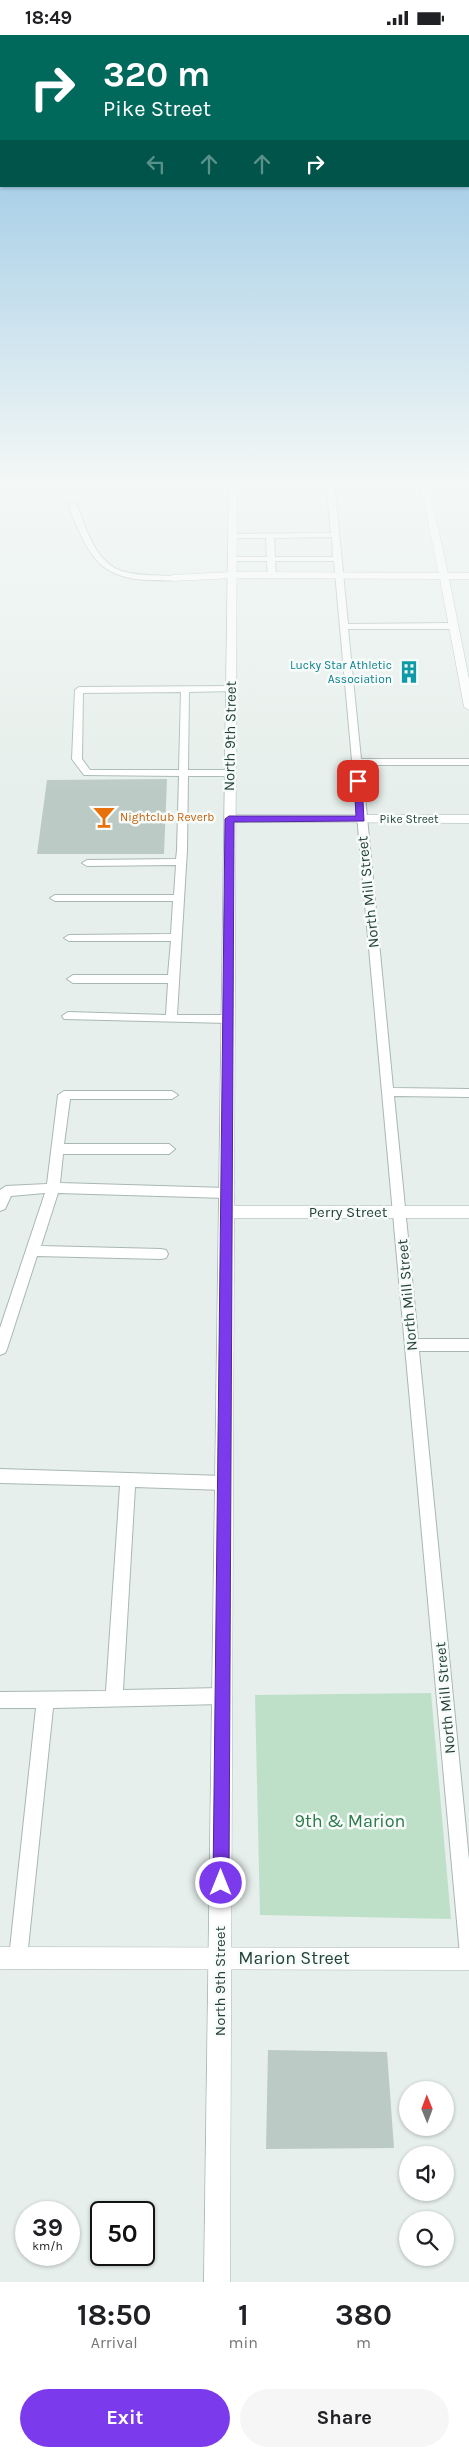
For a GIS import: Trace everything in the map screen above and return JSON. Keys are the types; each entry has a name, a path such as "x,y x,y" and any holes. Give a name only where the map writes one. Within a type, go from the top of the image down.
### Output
{"main road":[{"name":"North 9th Street","path":"217,2282 232,585"},
{"path":"446,585 469,707"},
{"name":"Pike Street","path":"229,819 469,819"},
{"name":"Perry Street","path":"227,1211 469,1212"},
{"name":"Marion Street","path":"9,1958 469,1957"}],"lane":[{"name":"North Mill Street","path":"339,585 400,1212 469,1957"},
{"path":"343,627 454,626"},
{"path":"171,1019 181,861 185,689"},
{"path":"230,773 87,773 77,759 79,690 231,689"},
{"path":"356,762 469,762"},
{"path":"87,863 181,861"},
{"path":"55,898 179,898"},
{"path":"69,938 176,937"},
{"path":"74,979 173,979"},
{"path":"68,1017 228,1019"},
{"path":"388,1092 469,1093"},
{"path":"0,1349 34,1251 53,1188 64,1095 172,1095"},
{"path":"58,1149 169,1149"},
{"path":"0,1205 6,1191 53,1188 227,1193"},
{"path":"34,1251 162,1254"},
{"path":"412,1345 469,1345"},
{"path":"0,1476 128,1482 224,1483"},
{"path":"114,1699 128,1482"},
{"path":"0,1700 222,1696"},
{"path":"9,1958 45,1700"}],"green space":[{"name":"9th & Marion","path":"431,1693 451,1919 260,1915 255,1695"}],"building":[{"name":"Nightclub Reverb","path":"167,779 164,854 37,854 47,780"},
{"path":"268,2050 387,2052 394,2148 266,2149"}],"place":[{"name":"Lucky Star Athletic Association","path":"409,672"},
{"name":"Nightclub Reverb","path":"104,817"}],"route":[{"path":"221,1883 229,819 361,819 358,781"}]}
